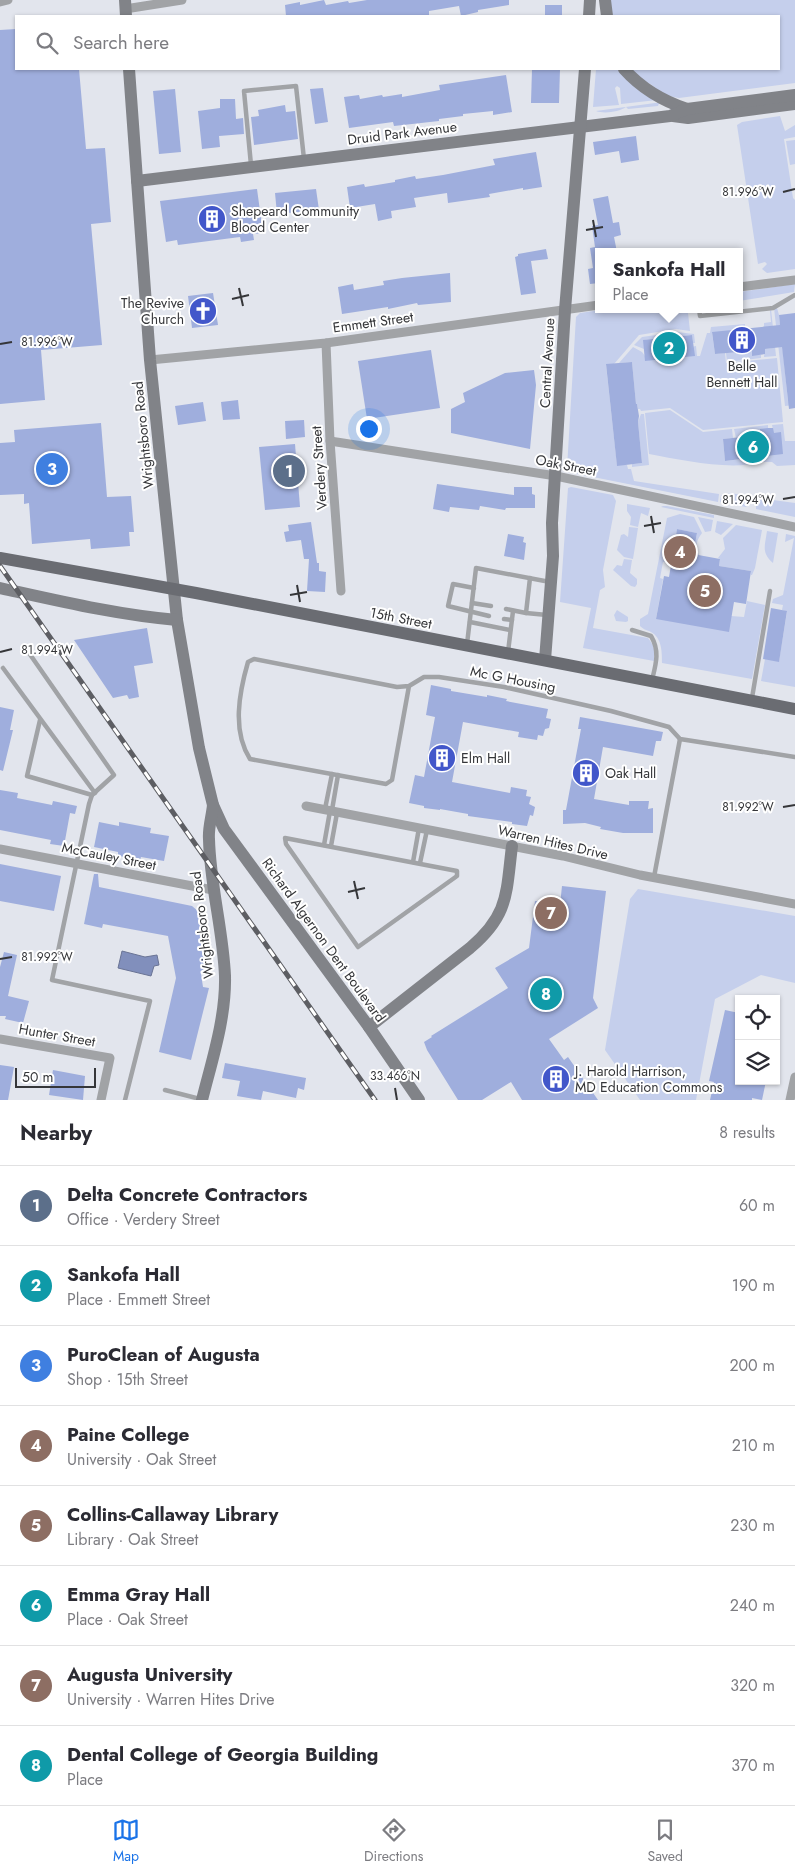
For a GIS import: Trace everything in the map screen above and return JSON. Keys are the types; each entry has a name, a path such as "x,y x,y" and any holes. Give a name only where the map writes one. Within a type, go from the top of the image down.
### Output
{"main road":[{"path":"589,15 590,0"},
{"path":"605,0 607,15"},
{"name":"Wrightsboro Road","path":"130,70 150,360 178,620 199,748 212,800 208,837 213,890 224,960 224,987 220,1022 202,1099"},
{"name":"Central Avenue","path":"545,660 554,556 552,523 565,310 584,70"},
{"path":"625,70 636,82 654,94 687,109"},
{"name":"Druid Park Avenue","path":"670,116 687,109 795,95"},
{"name":"Druid Park Avenue","path":"138,181 670,116 688,118 795,104"},
{"name":"15th Street","path":"0,558 795,709"},
{"path":"0,588 76,605 151,618 178,620"},
{"name":"Richard Algernon Dent Boulevard","path":"212,800 224,829 369,1027 419,1100"},
{"path":"369,1027 483,937 501,912 506,896 512,846"}],"street":[{"path":"0,2 8,0"},
{"path":"125,8 182,0"},
{"path":"743,286 795,280"},
{"name":"Emmett Street","path":"150,360 326,343 595,306"},
{"name":"Verdery Street","path":"326,343 330,441 341,591"},
{"name":"Oak Street","path":"330,441 556,476 795,527"},
{"name":"Warren Hites Drive","path":"306,806 795,904"},
{"name":"McCauley Street","path":"0,849 213,890"},
{"name":"Hunter Street","path":"0,1039 110,1058 101,1100"},
{"path":"790,1100 795,1078"}],"lane":[{"path":"251,167 244,91 296,86 304,160"},
{"path":"743,311 773,308 795,295"},
{"path":"700,313 700,316 727,313"},
{"path":"467,646 476,568 552,582"},
{"path":"526,613 530,578"},
{"path":"474,588 453,584 448,606 489,616"},
{"path":"751,701 770,591"},
{"path":"472,603 491,606"},
{"path":"506,609 549,616"},
{"path":"508,653 513,611"},
{"path":"504,619 512,620"},
{"path":"470,622 510,630"},
{"path":"632,630 651,636 656,644 658,656 652,682"},
{"path":"29,653 114,774 94,794 52,980 150,1002 125,1100"},
{"path":"254,659 397,687 409,686 392,780 386,784 250,759 244,749 238,711 248,662 254,659"},
{"path":"3,668 94,794"},
{"name":"Mc G Housing","path":"409,686 424,677 440,677 504,687 611,711 669,727 680,739 795,757"},
{"path":"40,719 27,776 94,794"},
{"path":"654,877 680,739"},
{"path":"331,846 332,774"},
{"path":"324,845 338,775"},
{"path":"413,862 423,829"},
{"path":"420,863 423,829"},
{"path":"286,838 324,845 457,871 457,876 358,947 286,844 286,838"},
{"path":"165,1090 202,1099"}],"shaded area":[{"path":"610,0 795,0 795,83 679,98 657,90 632,70 780,70 780,15 611,15"},
{"path":"596,70 621,70 657,100 621,104 620,88 617,86 615,88 619,105 593,107"},
{"path":"655,103 659,103 658,106 628,109 626,107 607,112 596,111"},
{"path":"780,116 785,131 795,125 795,137 784,139 793,198 795,200 795,269 767,273 762,269 767,264 765,262 758,264 737,125 742,122"},
{"path":"795,140 795,164 790,165 786,141"},
{"path":"795,284 794,292 743,300 743,291"},
{"path":"774,308 777,308 779,315 788,401 795,405 785,406"},
{"path":"771,309 776,356 764,357 765,349 772,348 770,327 764,327 764,323 771,322"},
{"path":"595,311 595,313 688,313 690,331 676,329 639,335 614,364 606,365 617,465 627,465 628,469 631,469 634,481 719,494 718,502 573,473 567,468 576,317 580,313"},
{"path":"745,324 745,329 712,333 715,354 725,353 726,363 777,358 783,422 703,430 670,408 641,411 638,409 632,362 619,363 633,347 645,356 696,346 697,356 700,356 707,333 710,333 711,327"},
{"path":"677,332 694,334 695,343 693,343 692,335 644,340 644,349 634,345 642,337"},
{"path":"752,351 752,355 761,355 761,358 727,362 726,353"},
{"path":"670,410 703,432 732,429 733,438 723,439 725,461 759,457 762,462 721,465 691,462 649,454 645,413"},
{"path":"641,414 644,414 649,465 632,467 632,464 642,463 638,422"},
{"path":"783,424 785,441 795,441 795,465 777,466 772,462 763,462 771,439 772,425"},
{"path":"768,425 768,428 760,435 736,438 734,429"},
{"path":"568,488 613,495 616,501 603,570 605,587 600,590 593,628 648,638 654,649 654,661 583,648 591,608 560,602"},
{"path":"729,493 750,496 751,499 746,507 720,502 721,495 728,495"},
{"path":"759,498 795,503 795,517 756,509 756,502"},
{"path":"627,504 650,508 648,516 641,513 638,527 630,525 631,517 627,511"},
{"path":"661,507 714,515 714,518"},
{"path":"680,514 694,517 702,533 697,544 699,555 696,555 695,560 692,560 697,533 677,529 671,563 663,562 660,578 663,579 656,619 744,617 747,601 765,605 752,679 662,663 661,646 657,638 640,626 640,619 648,614 667,518"},
{"path":"698,517 713,520 711,531 705,532"},
{"path":"717,521 733,524 721,535 715,532"},
{"path":"736,525 762,530 752,575 751,571 719,566 720,559 718,558 725,549 723,538"},
{"path":"629,527 638,528 633,559 624,557 617,550 621,535 624,534 628,537"},
{"path":"767,531 778,533 773,563 765,552"},
{"path":"786,534 795,536 795,687 761,681 765,659 779,661 787,612 782,610 783,605 772,603 773,599 783,595 794,538 785,542"},
{"path":"624,559 632,560 630,573 637,579 635,587 631,586 613,570 617,565 622,566"},
{"path":"617,610 628,617 628,621 616,621 614,615"},
{"path":"638,889 795,916 795,983 761,975 715,999 696,1100 640,1100 605,1050 630,899"},
{"path":"122,951 145,957 157,955 159,965 154,966 151,976 118,968"}],"building":[{"path":"324,0 326,5 367,0 509,0 509,5 478,10 478,12 465,15 461,15 459,6 429,11 429,15 286,15 285,5 300,2 300,5"},
{"path":"545,5 562,5 562,15 545,15"},
{"path":"15,29 15,70 79,70 86,149 105,148 111,222 91,224 102,345 41,350 45,400 0,404 0,30"},
{"path":"532,70 560,70 559,103 531,103"},
{"path":"506,75 512,112 493,115 493,111 463,114 463,116 439,119 439,121 394,126 393,122 349,128 344,97 359,95 360,99 402,94 402,97 440,90 439,85"},
{"path":"323,88 328,122 315,124 310,89"},
{"path":"175,89 181,152 159,154 153,91"},
{"path":"220,99 235,99 236,119 243,118 244,134 219,136 220,147 202,149 198,111 220,108"},
{"path":"285,105 286,112 295,111 298,139 254,145 251,117 259,116 258,110"},
{"path":"636,136 639,160 621,163 619,151 595,155 593,142"},
{"path":"536,152 542,187 523,190 523,188 489,194 490,197 448,203 447,193 414,198 416,207 391,211 392,218 378,221 375,204 350,208 347,187 364,184 365,187 395,182 395,180 415,176 416,179 443,175 495,165 493,159"},
{"name":"Shepeard Community Blood Center","path":"257,189 263,233 253,234 254,240 241,242 240,237 178,245 177,240 166,242 160,201"},
{"path":"316,189 319,210 277,214 275,193"},
{"path":"608,196 613,223 619,222 621,235 614,237 616,248 595,248 595,283 590,284 588,269 593,268 590,248 595,247 592,226 598,225 593,199"},
{"path":"546,249 548,259 531,261 536,293 521,295 515,257 518,254"},
{"path":"450,273 451,302 418,305 417,303 388,309 388,307 342,314 338,287 353,284 354,290 384,285 383,281"},
{"name":"The Revive Church","path":"213,293 218,325 192,328 188,296"},
{"path":"795,313 795,408 789,409 782,347 765,349 765,354 752,356 752,351 715,354 712,332 780,325 779,315"},
{"path":"692,335 695,356 645,361 643,340"},
{"path":"431,350 440,408 367,419 358,361"},
{"path":"632,362 639,416 642,463 617,466 606,364"},
{"path":"534,370 536,385 530,449 451,433 451,409 465,402 463,393 505,373"},
{"path":"238,400 240,419 223,420 221,402"},
{"path":"203,402 206,421 178,425 175,406"},
{"path":"304,420 305,437 286,439 285,421"},
{"path":"101,423 107,497 131,496 134,532 129,532 130,546 91,549 90,539 32,544 29,503 24,504 24,494 0,495 0,443 15,442 14,430"},
{"path":"773,428 774,433 781,432 783,454 725,461 723,439 760,435 760,429"},
{"path":"295,444 300,507 265,510 259,447"},
{"path":"437,484 514,495 514,487 532,487 532,494 535,495 535,508 506,508 505,510 480,506 479,510 450,507 449,512 433,509"},
{"path":"311,522 319,571 326,572 325,592 307,591 309,559 304,559 301,540 286,542 284,532 289,531 288,525"},
{"path":"677,529 697,533 693,554 720,559 719,566 751,571 746,604 734,602 729,632 656,619 664,576 669,577"},
{"path":"508,534 524,537 523,542 526,543 524,560 504,556"},
{"path":"771,608 787,611 779,662 763,659"},
{"path":"147,628 153,663 134,666 139,697 129,699 127,695 113,698 74,640"},
{"name":"Elm Hall","path":"431,685 451,689 451,691 487,697 487,695 507,699 506,701 548,709 546,718 551,719 549,728 545,729 543,736 538,735 537,740 518,737 519,732 463,722 452,782 510,793 511,787 527,790 526,796 531,797 529,804 535,807 533,816 530,815 527,826 468,816 468,814 440,809 424,808 424,806 409,803 415,775 424,777 435,717 426,715"},
{"path":"0,707 14,710 10,730 13,730 3,771 0,770"},
{"name":"Oak Hall","path":"580,717 663,732 661,741 656,741 653,756 603,747 594,799 629,805 629,801 649,801 648,809 653,808 653,833 623,833 600,829 601,827 585,823 563,824 563,810 566,810 581,729 578,729"},
{"path":"0,790 18,793 17,798 52,805 53,801 77,806 75,814 70,813 64,846 50,844 51,840 0,830"},
{"path":"99,822 119,826 119,822 151,828 150,833 169,836 164,861 141,857 140,860 118,856 118,852 94,847"},
{"path":"0,864 61,876 54,911 0,901"},
{"path":"94,874 98,874 99,887 192,906 199,912 208,972 201,974 203,987 209,988 191,1060 159,1052 176,978 168,936 103,924 102,928 84,924"},
{"path":"562,886 606,891 593,998 598,1008 549,1039 564,1060 568,1057 598,1100 522,1100 511,1082 482,1100 458,1100 424,1042 508,988 495,968 529,948 535,901 560,905"},
{"path":"4,952 17,955 8,996 29,1001 23,1023 5,1019 6,1016 0,1016 0,967"},
{"path":"725,1010 735,1012 735,1085 765,1085 762,1100 752,1098 752,1100 710,1100 714,1082 709,1081"},
{"path":"225,1063 306,1078 304,1090 298,1088 296,1098 263,1091 261,1100 237,1096 240,1081 222,1078"},
{"path":"0,1065 14,1067 8,1100 0,1100"},
{"path":"53,1070 85,1076 83,1100 49,1095"}],"railway":[{"path":"0,566 375,1100"}],"place":[{"name":"Shepeard Community Blood Center","path":"212,219"},
{"name":"The Revive Church","path":"203,311"},
{"name":"Belle Bennett Hall","path":"742,340"},
{"name":"Sankofa Hall","path":"669,348"},
{"name":"Emma Gray Hall","path":"753,447"},
{"name":"PuroClean of Augusta","path":"52,469"},
{"name":"Delta Concrete Contractors","path":"289,471"},
{"name":"Paine College","path":"680,552"},
{"name":"Collins-Callaway Library","path":"705,591"},
{"name":"Elm Hall","path":"442,758"},
{"name":"Oak Hall","path":"586,773"},
{"name":"Augusta University","path":"551,913"},
{"name":"Dental College of Georgia Building","path":"546,994"},
{"name":"J. Harold Harrison, MD Education Commons","path":"556,1079"}]}
